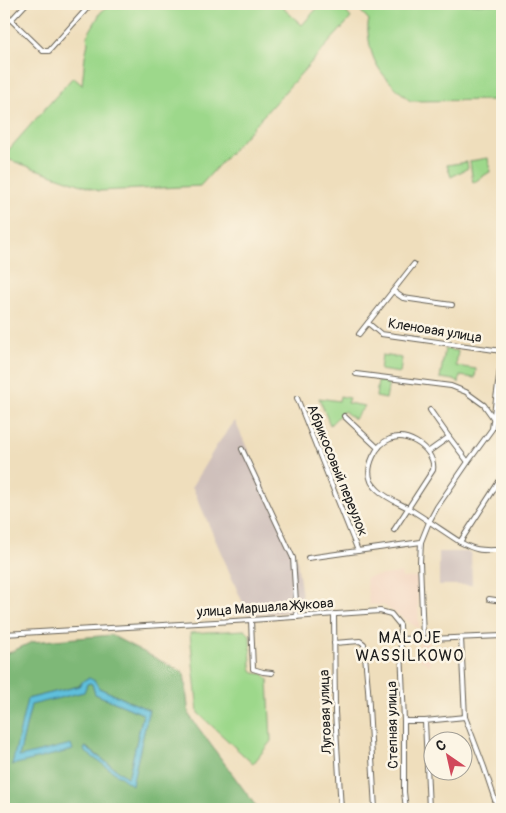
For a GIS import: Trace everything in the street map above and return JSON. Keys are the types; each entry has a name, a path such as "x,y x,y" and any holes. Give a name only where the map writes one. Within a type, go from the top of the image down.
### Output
{"street":[{"path":"11,20 26,4"},
{"path":"4,13 43,51 49,51 90,4"},
{"path":"359,334 414,264"},
{"path":"393,292 403,298 452,305"},
{"name":"Кленовая улица","path":"368,323 381,334 502,352"},
{"path":"423,638 421,542 429,522 492,429 502,352"},
{"path":"356,374 452,386 466,392 484,406 494,419"},
{"name":"Абрикосовый переулок","path":"297,398 358,551"},
{"path":"496,408 502,409"},
{"path":"430,410 468,462"},
{"path":"344,416 378,448"},
{"path":"394,530 408,508 433,470 434,465 428,452 419,443 399,436 388,439 378,448 369,468 371,481 379,492 408,508 474,549 502,550"},
{"path":"428,452 449,437"},
{"path":"242,449 293,558 297,617"},
{"path":"460,542 502,479"},
{"path":"308,558 421,542"},
{"path":"489,599 502,601"},
{"name":"улица Маршала Жукова","path":"5,633 380,611 391,614 400,624 400,639"},
{"name":"Луговая улица","path":"334,614 335,712 341,809"},
{"path":"251,620 253,669 272,673"},
{"path":"400,639 502,636"},
{"path":"461,638 465,717 498,809"},
{"name":"Степная улица","path":"400,639 406,809"},
{"path":"334,643 360,641 364,644 375,809"},
{"path":"404,721 465,717"},
{"path":"425,721 429,809"}],"shaded area":[{"path":"235,421 297,561 304,611 248,615 192,486 217,445"},
{"path":"439,552 471,552 472,585 439,585"},
{"path":"401,573 402,578 417,577 419,629 383,605 369,605 366,577"},
{"path":"420,642 429,642 430,665 421,661"}],"green space":[{"path":"111,4 288,4 284,9 302,25 321,4 331,4 341,7 351,18 200,186 99,191 4,158 4,155 73,77 82,85 88,43 87,36 101,12"},
{"path":"354,4 502,4 502,100 410,101 389,81 378,67 369,40 369,20"},
{"path":"488,158 490,172 473,183 470,161"},
{"path":"467,162 468,168 451,177 447,165"},
{"path":"445,349 458,351 456,366 476,369 475,378 460,376 459,383 454,380 440,378"},
{"path":"382,355 402,358 400,373 380,370"},
{"path":"378,381 389,382 386,399 376,397"},
{"path":"340,396 349,398 347,403 365,406 354,419 344,411 330,425 319,398 339,401"},
{"path":"245,630 250,635 251,668 254,673 263,674 268,679 271,741 253,764 198,713 190,633"},
{"path":"111,635 184,673 189,715 258,809 4,809 4,655 32,642","holes":["84,680 95,681 99,688 149,710 132,784 86,747 128,778 143,714 95,694 90,683 87,684 83,692 31,704 19,757 27,699 79,686"]}],"water":[{"path":"89,678 95,681 99,688 149,710 132,785 84,751 85,747 128,778 143,714 95,694 90,683 87,684 84,692 31,705 19,757 71,744 73,750 12,765 27,699 79,686 84,680"}],"district":[{"name":"MALOJE WASSILKOWO","path":"410,646"}]}
